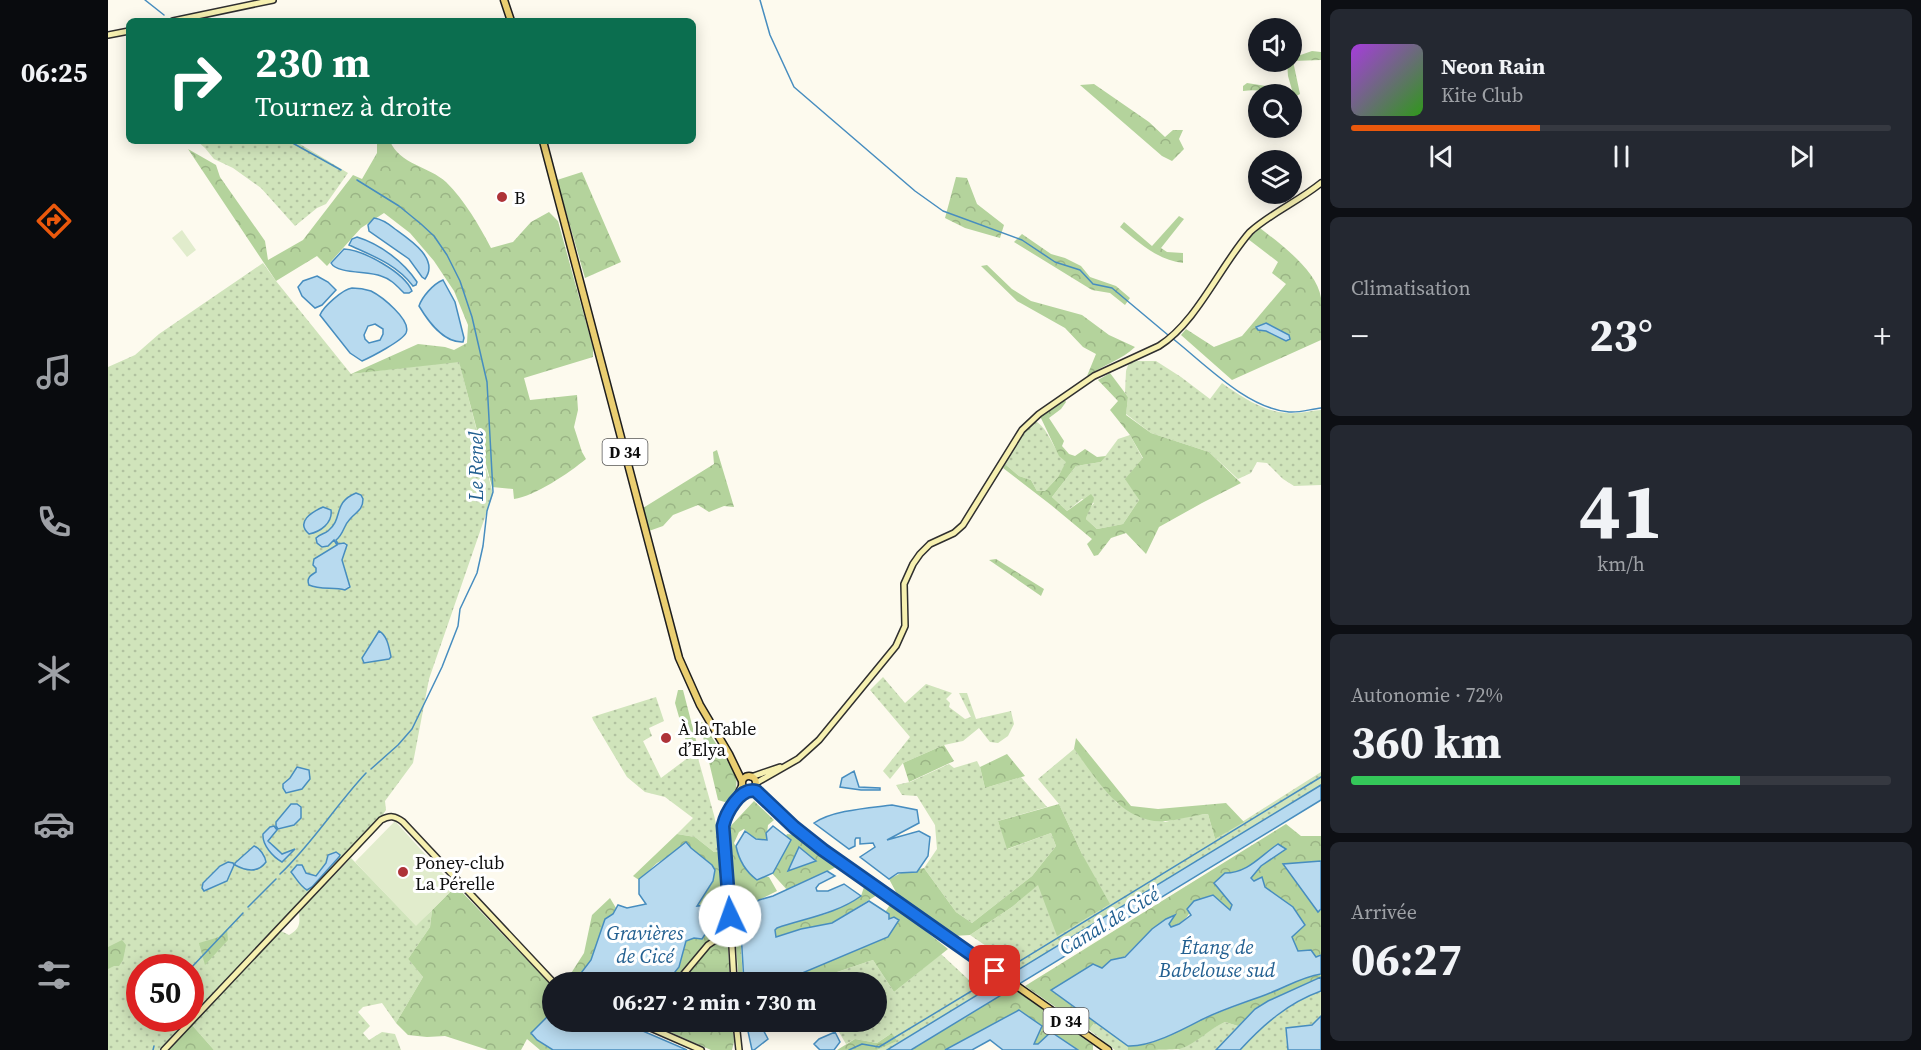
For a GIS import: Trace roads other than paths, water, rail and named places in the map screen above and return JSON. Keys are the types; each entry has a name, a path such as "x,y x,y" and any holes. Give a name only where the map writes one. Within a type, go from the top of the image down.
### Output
{"main road":[{"path":"187,18 273,0"},
{"path":"506,0 510,18"},
{"path":"108,35 126,32"},
{"name":"D 34","path":"544,144 674,641 700,705 729,754 749,783 794,827 823,850 1108,1050"},
{"path":"733,972 723,826 727,815 749,783 803,755 828,730 896,646 904,626 904,585 913,564 930,544 954,533 963,525 1022,430 1046,409 1094,376 1169,340 1250,232 1321,183"},
{"path":"164,1050 381,820 387,817 398,818 403,822 544,972"},
{"path":"685,972 708,945 731,936"},
{"path":"664,1032 701,1050"},
{"path":"737,1032 739,1050"}],"water":[{"path":"374,218 388,224 421,250 429,264 429,272 425,279 409,259 369,231 368,225"},
{"path":"357,237 383,249 398,261 412,275 417,282 416,285 413,286 384,261 349,245 352,239"},
{"path":"344,249 362,253 382,263 401,277 412,291 404,293 391,281 381,276 334,267 331,263"},
{"path":"317,276 336,290 322,305 315,308 302,296 298,287 303,281"},
{"path":"443,280 455,302 463,342 443,335 419,306 428,291"},
{"path":"348,289 362,289 376,294 395,309 407,328 406,333 399,340 362,361 350,353 320,315 334,299","holes":["375,324 383,329 380,340 369,343 365,339 364,335 368,326"]},
{"path":"1266,323 1289,335 1290,339 1286,341 1266,331 1258,330 1256,327"},
{"path":"356,493 363,499 362,506 336,540 338,544 347,545 342,560 350,587 345,590 309,585 309,579 316,572 313,565 314,559 337,545 334,540 328,546 322,547 317,543 316,538 333,526 344,501"},
{"path":"323,507 331,510 328,523 309,534 305,530 304,522"},
{"path":"379,631 386,638 391,657 364,663 362,658"},
{"path":"297,767 309,770 310,779 302,789 286,793 283,784"},
{"path":"854,771 859,787 880,788 880,790 840,787 842,778"},
{"name":"Canal de Cicé","path":"1321,785 1321,800 911,1050 887,1050"},
{"path":"291,804 301,807 301,818 294,825 278,829 276,822"},
{"path":"892,805 917,810 919,823 887,840 919,831 930,837 928,856 917,872 898,873 889,879 860,857 875,847 873,843 860,844 860,838 856,838 855,846 849,849 814,823 841,812"},
{"path":"274,826 277,830 268,841 282,854 295,849 282,862 269,850 263,838 263,834"},
{"path":"773,826 791,840 773,873 757,880 743,865 736,846 745,831 756,839 767,840 766,833"},
{"name":"Gravières de Cicé","path":"686,842 715,870 713,881 697,906 720,904 716,918 702,939 694,938 686,941 679,967 675,972 582,972 591,960 605,919 613,914 618,905 627,908 646,904 639,894 639,879"},
{"name":"Étang de Babelouse sud","path":"1278,844 1286,849 1261,866 1251,878 1254,881 1262,877 1265,887 1293,907 1305,925 1292,937 1298,951 1311,950 1316,957 1321,955 1321,974 1301,979 1218,1012 1166,1037 1137,1046 1128,1046 1051,990 1093,964 1102,968 1111,960 1125,957 1152,929 1166,919 1175,915 1169,924 1171,927 1179,924 1191,915 1187,909 1194,901 1213,895 1230,910 1232,905 1214,883 1225,873 1247,867"},
{"path":"254,846 265,857 266,862 263,866 252,870 235,865 235,863"},
{"path":"799,847 816,861 788,871"},
{"path":"336,852 340,855 339,857 307,890 291,872 297,865 302,865 306,873 316,876 326,863 328,855"},
{"path":"1321,861 1321,909 1318,912 1283,864"},
{"path":"228,862 234,865 227,881 204,891 203,883 220,866"},
{"path":"827,871 835,876 819,884 817,891 828,891 844,884 861,896 831,911 777,928 776,937 832,923 869,901 889,914 889,919 894,917 899,920 888,937 805,972 743,972 740,916 759,900 773,896"},
{"path":"1321,977 1321,991 1277,1015 1240,1050 1216,1050 1255,1009"},
{"path":"1019,1010 1042,1026 1034,1044 1038,1044 1051,1032 1078,1050 1003,1050 990,1040 972,1050 945,1050"},
{"path":"1321,1016 1321,1050 1288,1050 1286,1028 1312,1025"},
{"path":"542,1022 542,1032 645,1032 687,1050 553,1050 537,1040 531,1033"},
{"path":"748,1032 764,1032 768,1039 752,1050"},
{"path":"835,1032 840,1042 834,1050 820,1050 814,1044 819,1039"}],"waterway":[{"name":"Le Renel","path":"145,0 164,15"},
{"path":"760,0 770,35 794,87 915,191 943,211 1022,240 1055,262 1080,270 1093,284 1112,288 1168,335"},
{"name":"Le Renel","path":"294,144 341,170"},
{"name":"Le Renel","path":"357,180 399,206 434,236 460,281 472,317 487,382 493,492 487,511 477,573 460,609 458,626 442,667 412,729 371,769"},
{"path":"1172,338 1226,383 1257,402 1273,409 1289,412 1321,408"},
{"name":"Le Renel","path":"280,874 303,850 366,773"},
{"path":"1002,972 1321,777"},
{"name":"Le Renel","path":"248,907 276,879"},
{"name":"Le Renel","path":"204,954 243,913"},
{"path":"849,1050 862,1044 879,1047 998,975"},
{"name":"Le Renel","path":"153,1050 154,1046"}],"place":[{"name":"B","path":"502,197"},
{"name":"À la Table d’Elya","path":"666,738"},
{"name":"Poney-club La Pérelle","path":"403,872"}]}
